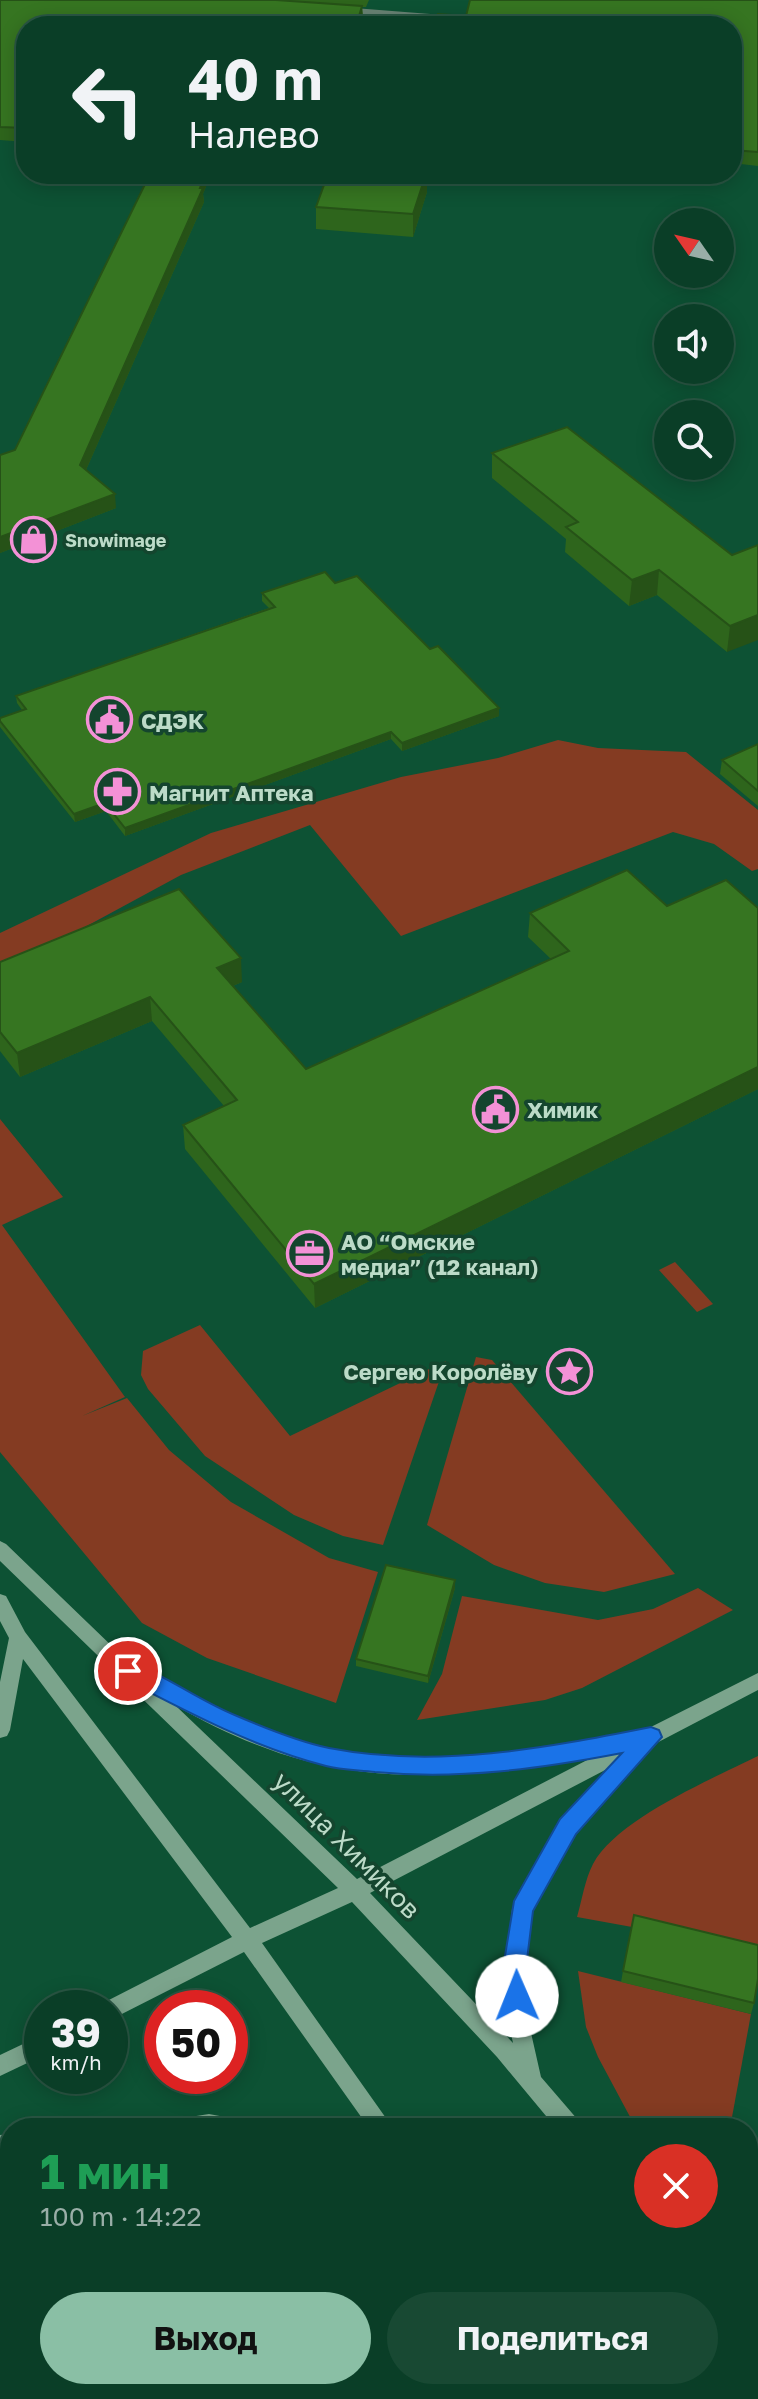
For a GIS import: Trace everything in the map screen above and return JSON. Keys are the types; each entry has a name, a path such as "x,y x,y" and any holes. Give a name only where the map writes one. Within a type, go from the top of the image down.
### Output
{"main road":[{"name":"улица Химиков","path":"0,1549 356,1890 531,2079 562,2118"},
{"path":"0,1602 18,1638 247,1940 375,2118"},
{"path":"0,1730 18,1638"},
{"path":"128,1671 229,1723 329,1757 390,1764 485,1765 542,1759 651,1737"},
{"path":"128,2001 247,1940 356,1890 758,1681"},
{"path":"531,2079 519,2024 515,1968 522,1909 568,1827 651,1737"},
{"path":"0,2066 24,2054"}],"street":[{"path":"333,9 419,16"}],"shaded area":[{"path":"558,740 598,748 686,752 758,810 758,869 752,871 714,844 673,832 401,936 310,825 181,875 0,973 0,933 211,833 401,777 498,758"},
{"path":"0,1119 63,1197 2,1225 125,1397 82,1416 127,1398 169,1450 231,1502 329,1558 378,1572 336,1703 207,1658 142,1623 0,1452"},
{"path":"675,1262 713,1304 697,1312 659,1270"},
{"path":"200,1325 290,1436 446,1361 383,1545 343,1536 294,1515 205,1456 148,1389 141,1375 143,1351"},
{"path":"476,1357 492,1360 675,1574 604,1592 545,1583 494,1565 427,1525"},
{"path":"698,1588 733,1610 582,1688 545,1700 417,1720 442,1674 462,1596 598,1620 653,1609"},
{"path":"758,1756 758,1957 577,1917 593,1864 622,1831 692,1788"},
{"path":"578,1971 751,2014 732,2118 631,2118 598,2057 586,2027"}],"building":[{"path":"0,0 276,0 362,6 359,16 16,16 16,128 0,127"},
{"path":"470,0 758,0 758,152 742,151 742,16 466,16"},
{"path":"145,184 201,184 200,188 203,188 80,465 115,494 0,537 0,455 15,450"},
{"path":"324,184 423,184 413,214 316,207"},
{"path":"567,427 732,555 758,545 758,615 730,626 659,570 632,580 566,527 578,522 492,453"},
{"path":"325,572 335,583 357,576 430,649 438,646 499,708 402,743 391,732 125,828 105,803 74,814 0,721 0,718 26,709 16,696 275,607 262,593"},
{"path":"758,744 758,791 722,760"},
{"name":"Химик","path":"627,870 667,906 726,880 758,908 758,1067 314,1284 183,1125 237,1100 150,997 17,1053 0,1032 0,962 179,889 241,958 217,968 306,1069 569,951 530,913"},
{"path":"386,1565 455,1580 428,1676 356,1659"},
{"path":"634,1915 758,1945 754,2003 623,1971"}],"place":[{"name":"Snowimage","path":"34,540"},
{"name":"СДЭК","path":"110,720"},
{"name":"Магнит Аптека","path":"118,792"},
{"name":"Химик","path":"496,1109"},
{"name":"АО “Омские медиа” (12 канал)","path":"310,1254"},
{"name":"Сергею Королёву","path":"569,1371"}],"route":[{"path":"128,1671 229,1723 267,1739 329,1757 390,1764 485,1765 542,1759 651,1737 568,1827 522,1909 515,1968 517,1996"}]}
